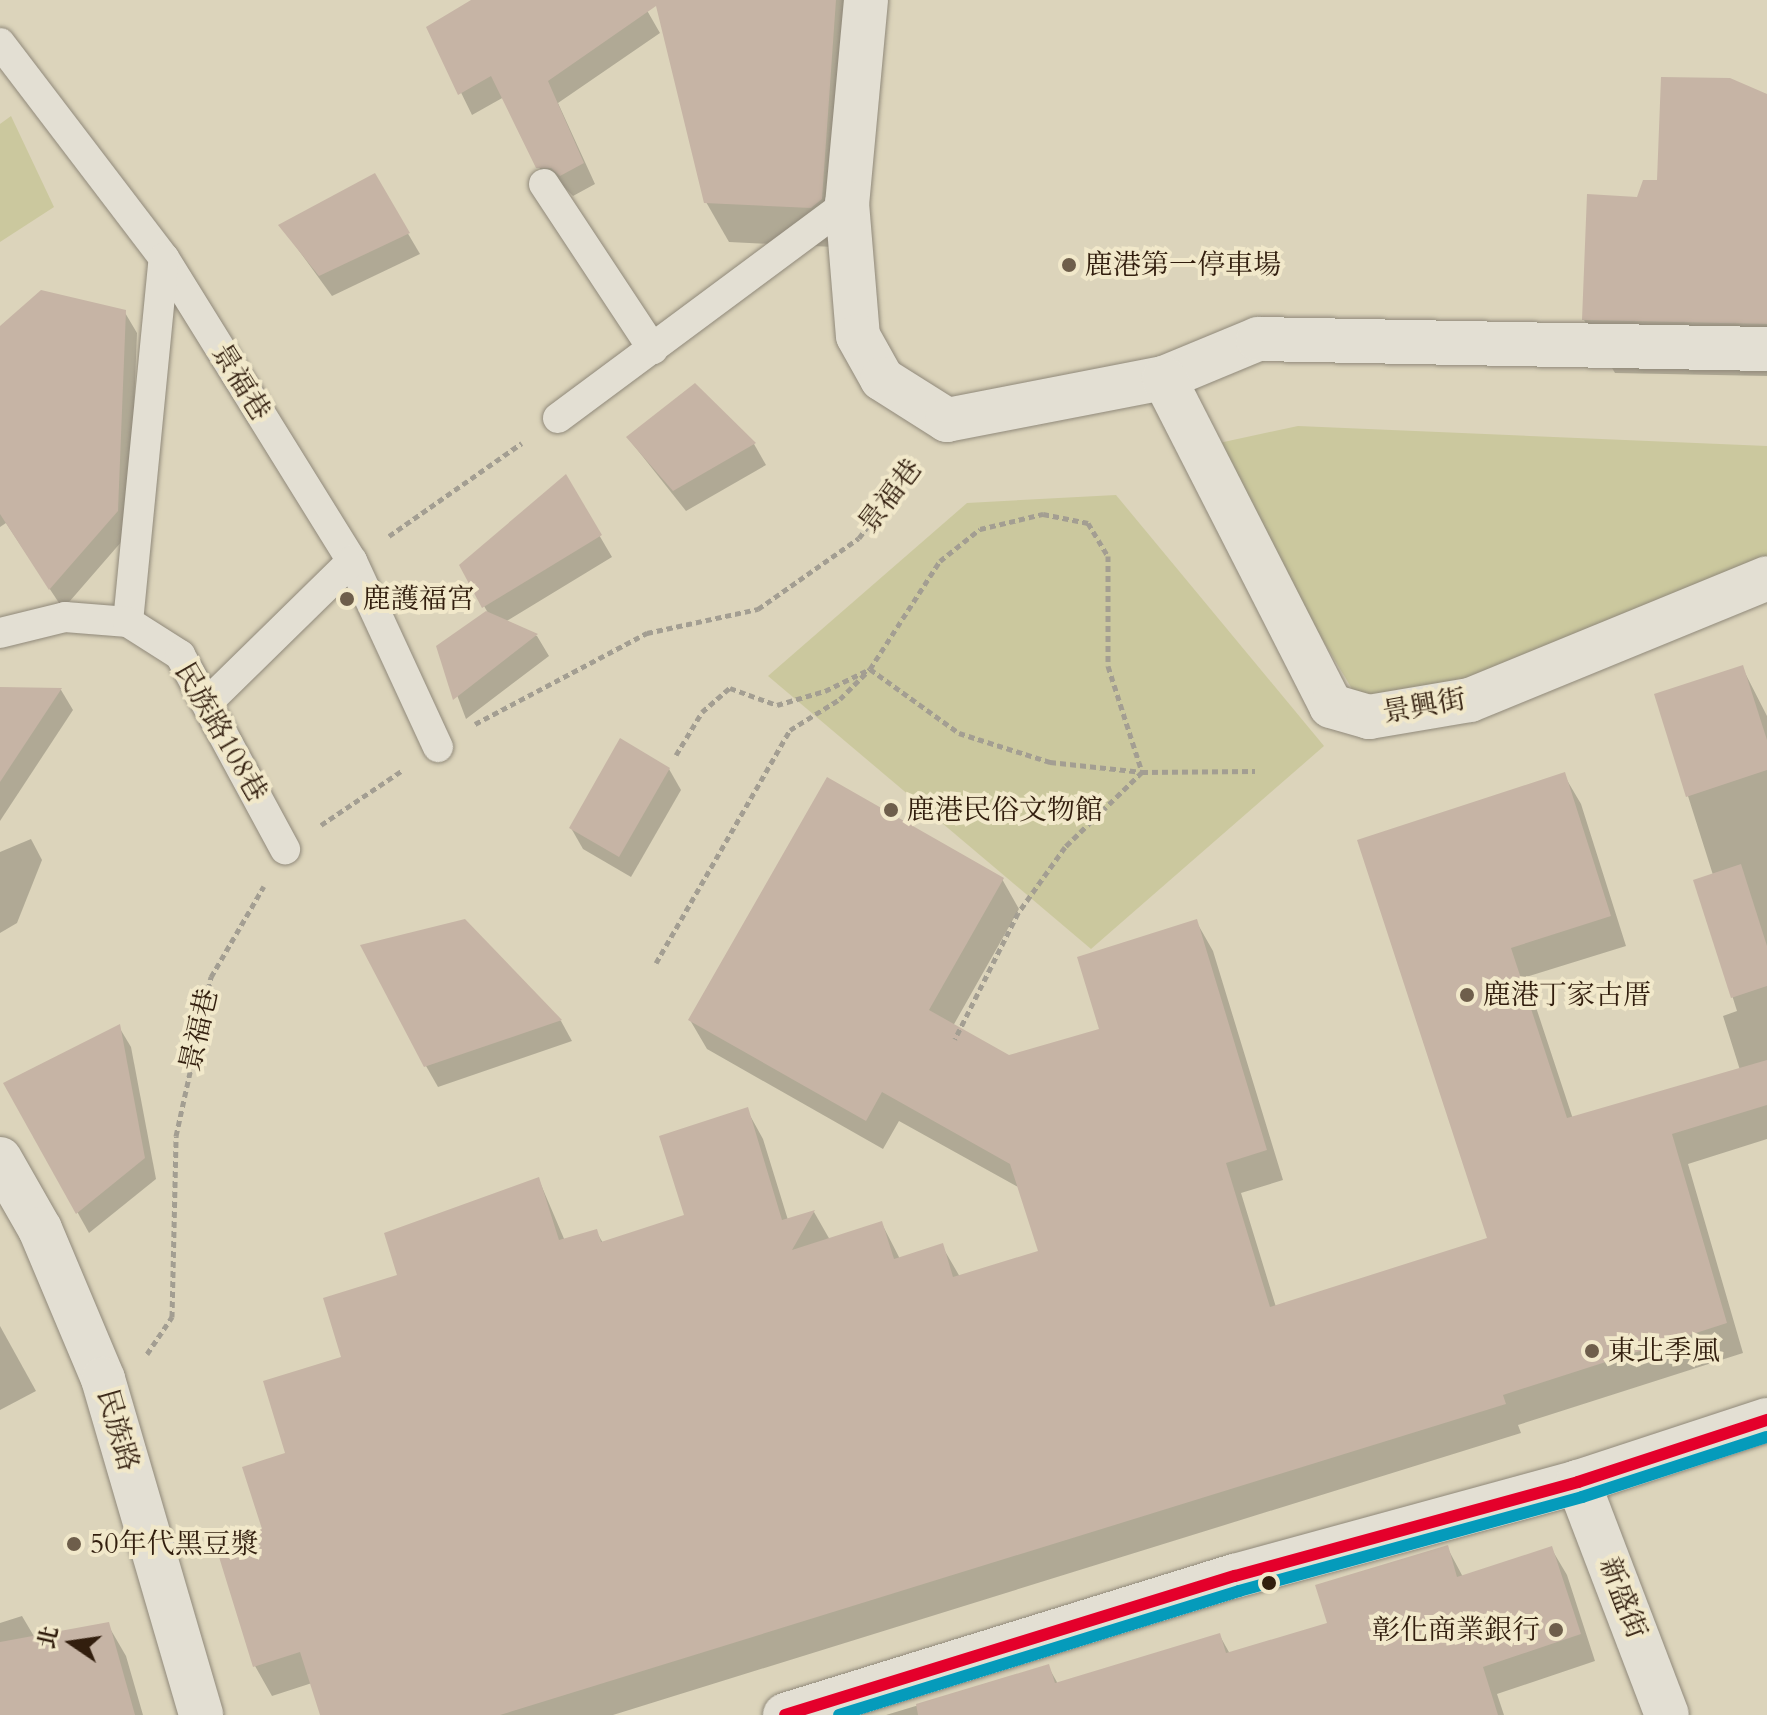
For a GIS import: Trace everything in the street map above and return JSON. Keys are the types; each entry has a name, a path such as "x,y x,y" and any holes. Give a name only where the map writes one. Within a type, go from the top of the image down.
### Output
{"street":[{"path":"866,0 847,203 858,336 882,379 947,420 1164,378 1258,339 1767,349"},
{"name":"景興街","path":"1164,378 1331,706 1369,717 1470,700 1767,578"},
{"name":"民族路","path":"0,1159 40,1229 103,1379 201,1715"},
{"path":"785,1715 1235,1576 1578,1482 1767,1420"},
{"name":"新盛街","path":"1578,1482 1667,1715"}],"lane":[{"name":"景福巷","path":"0,43 164,258 352,561 438,747"},
{"path":"544,184 653,349"},
{"path":"558,418 847,203"},
{"path":"128,622 164,258"},
{"path":"209,701 352,561"},
{"name":"民族路108巷","path":"0,633 65,617 128,622 180,655 209,701 285,849"}],"path":[{"path":"352,561 558,418"},
{"name":"景福巷","path":"103,1379 143,1359 172,1317 176,1136 211,977 285,849 438,747 541,685 647,633 758,609 859,538 947,420"},
{"path":"656,963 790,730 840,699 870,669 940,561 980,529 1043,514 1088,523 1108,556 1108,666 1142,772"},
{"path":"676,755 702,712 730,688 777,705 825,691 870,669"},
{"path":"870,669 959,733 1050,762 1142,772 1255,771"},
{"path":"955,1039 1018,913 1065,847 1142,772"}],"shaded area":[{"path":"11,116 54,207 0,242 0,124"},
{"path":"1298,426 1767,446 1767,566 1685,609 1366,712 1224,476 1219,443"},
{"path":"1116,495 1324,746 1091,949 768,676 967,503"}],"building":[{"path":"471,0 836,0 822,199 811,208 704,203 656,6 548,81 584,163 560,176 551,168 536,168 491,76 458,95 426,27"},
{"path":"1661,77 1730,78 1767,94 1767,324 1582,320 1587,194 1637,197 1643,180 1657,180"},
{"path":"375,173 410,233 319,276 278,225"},
{"path":"41,290 126,310 118,511 49,590 0,514 0,326"},
{"path":"695,383 756,443 673,491 626,437"},
{"path":"566,474 602,535 482,608 459,565"},
{"path":"486,611 538,634 453,700 436,646"},
{"path":"1743,665 1767,740 1767,770 1686,797 1654,694"},
{"path":"0,687 62,688 0,782"},
{"path":"620,738 670,768 619,857 569,828"},
{"path":"1565,772 1611,916 1511,948 1567,1118 1767,1060 1767,1105 1672,1134 1727,1323 1503,1395 1506,1404 500,1715 320,1715 300,1652 253,1667 215,1544 262,1529 242,1467 285,1453 263,1381 341,1357 323,1298 397,1275 384,1233 539,1177 559,1240 597,1229 601,1242 684,1215 659,1136 748,1107 782,1220 815,1210 792,1250 882,1221 894,1259 943,1243 953,1277 1038,1251 1010,1164 882,1092 866,1121 688,1020 827,777 1004,878 929,1010 1009,1055 1099,1029 1077,957 1197,919 1267,1150 1226,1163 1270,1307 1487,1238 1357,840"},
{"path":"1741,864 1767,946 1767,986 1731,998 1693,880"},
{"path":"465,919 562,1020 424,1067 360,945"},
{"path":"120,1024 145,1158 76,1214 3,1083"},
{"path":"1448,1545 1457,1577 1552,1546 1581,1634 1483,1667 1498,1715 918,1715 916,1704 1049,1664 1055,1683 1220,1633 1226,1653 1327,1623 1315,1585"},
{"path":"109,1622 135,1715 0,1715 0,1642"}],"transit line":[{"path":"785,1715 1235,1576 1578,1482 1767,1420"},
{"path":"839,1715 1239,1591 1582,1497 1767,1437"}],"place":[{"name":"鹿港第一停車場","path":"1069,265"},
{"name":"鹿護福宮","path":"347,599"},
{"name":"鹿港民俗文物館","path":"891,810"},
{"name":"鹿港丁家古厝","path":"1467,995"},
{"name":"東北季風","path":"1592,1351"},
{"name":"50年代黑豆漿","path":"74,1544"},
{"name":"彰化商業銀行","path":"1556,1630"}]}
